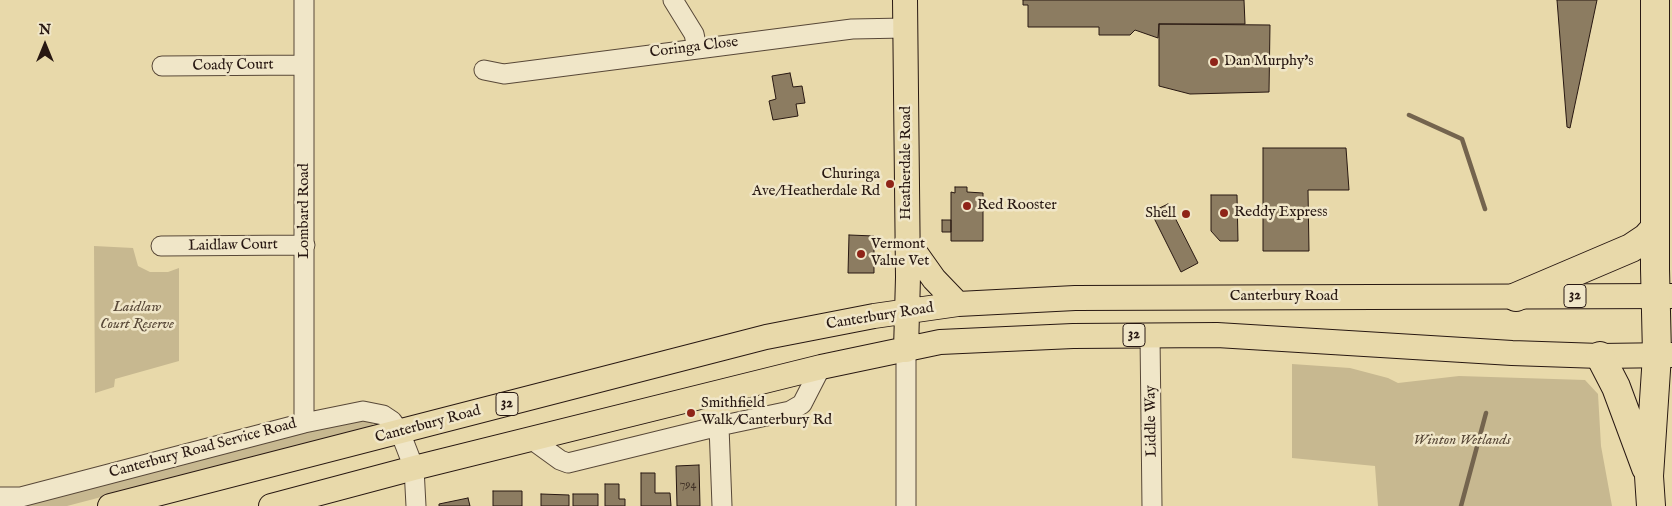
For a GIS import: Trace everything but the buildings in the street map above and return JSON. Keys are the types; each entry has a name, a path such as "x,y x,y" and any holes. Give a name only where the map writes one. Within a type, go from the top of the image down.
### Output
{"highway":[{"path":"1651,506 1649,476 1664,355 1664,296 1654,228 1655,0"},
{"path":"1516,297 1631,248 1646,238 1654,228"},
{"path":"1600,356 1616,387 1649,476"}],"main road":[{"name":"Heatherdale Road","path":"905,0 906,350"},
{"path":"907,241 934,279 958,304"},
{"name":"Canterbury Road","path":"110,506 766,337 874,316 958,304 1075,298 1664,296"},
{"name":"32","path":"271,506 414,468 821,367 940,342 1150,335 1226,335 1426,348 1600,356 1664,355"}],"street":[{"name":"Lombard Road","path":"304,0 304,423"},
{"path":"673,0 694,34 697,48"},
{"name":"Coringa Close","path":"484,70 504,74 852,28 906,28"},
{"name":"Coady Court","path":"162,66 304,65"},
{"name":"Laidlaw Court","path":"161,246 305,245"},
{"name":"Liddle Way","path":"1150,335 1152,506"},
{"name":"Heatherdale Road","path":"906,350 906,506"},
{"path":"531,439 560,460 568,463 719,426 790,411 802,404 821,367"},
{"name":"Canterbury Road Service Road","path":"0,497 20,497 304,423 363,411 383,415 392,421 400,432"},
{"path":"719,426 722,506"},
{"path":"400,432 414,468 416,506"}],"green space":[{"name":"Laidlaw Court Reserve","path":"94,246 133,248 138,266 150,272 168,272 179,268 179,361 115,379 114,387 95,393"},
{"name":"Winton Wetlands","path":"1292,364 1350,368 1388,378 1398,383 1459,376 1585,380 1598,394 1601,446 1612,506 1378,506 1375,466 1292,458"},
{"path":"354,418 372,420 373,426 67,506 29,506 29,505"}],"waterway":[{"path":"1409,115 1462,139 1485,209"},
{"path":"1461,506 1486,413"}],"place":[{"name":"Dan Murphy's","path":"1214,62"},
{"name":"Churinga Ave/Heatherdale Rd","path":"890,184"},
{"name":"Red Rooster","path":"967,206"},
{"name":"Reddy Express","path":"1224,213"},
{"name":"Shell","path":"1186,214"},
{"name":"Vermont Value Vet","path":"861,254"},
{"name":"Smithfield Walk/Canterbury Rd","path":"691,413"}]}
